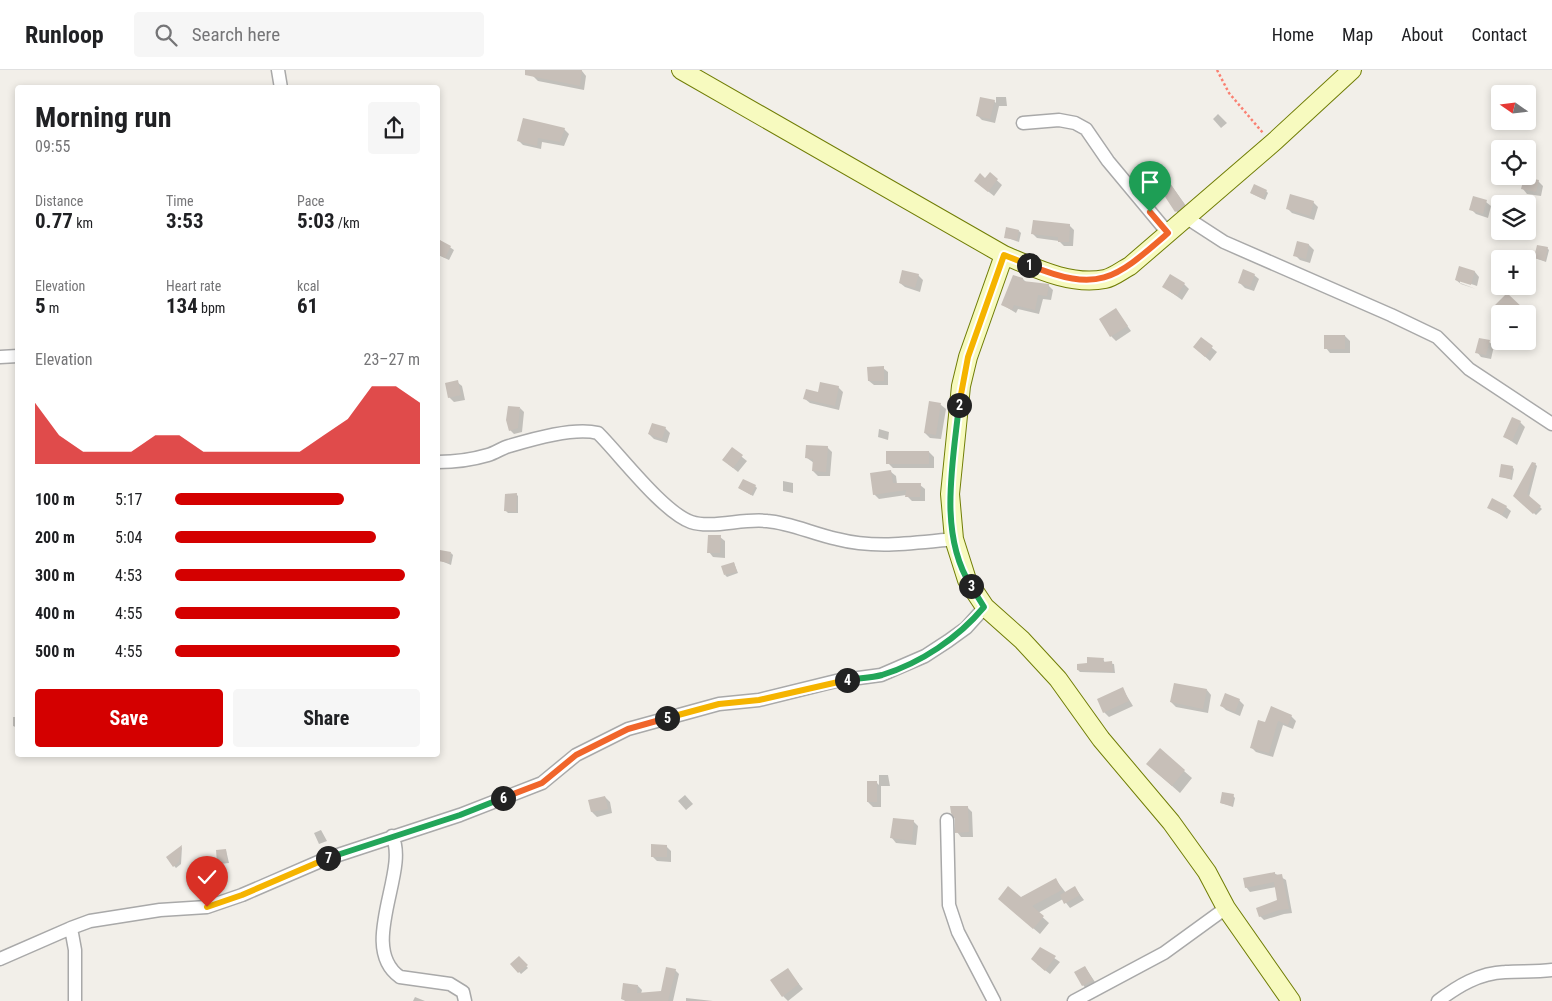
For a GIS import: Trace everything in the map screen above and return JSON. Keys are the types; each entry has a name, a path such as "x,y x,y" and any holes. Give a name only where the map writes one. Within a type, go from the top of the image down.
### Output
{"street":[{"path":"278,70 280,85"},
{"path":"681,70 1004,255 1044,271 1072,279 1107,279 1130,266 1275,141 1352,70"},
{"path":"1023,123 1059,120 1075,123 1086,129 1108,161 1168,233"},
{"path":"1187,218 1224,242 1437,337 1469,369 1552,424"},
{"path":"1004,255 968,357 961,386 950,494 954,539 967,580 984,607 1022,640 1058,679 1101,739 1171,822 1207,872 1226,908 1291,1001"},
{"path":"0,357 15,356"},
{"path":"440,462 460,462 490,455 508,446 567,432 589,430 598,433 674,512 691,522 707,524 766,521 800,527 836,539 868,545 954,539"},
{"path":"0,959 90,921 160,910 207,907 242,895 323,860 460,815 542,783 576,755 628,729 719,704 759,700 799,692 836,681 881,675 924,656 948,641 966,628 984,607"},
{"path":"947,820 949,905 958,932 994,1001"},
{"path":"392,836 397,849 383,922 386,960 392,972 400,977 454,986 463,992 464,1001"},
{"path":"1074,1001 1164,953 1226,908"},
{"path":"71,928 75,950 75,1001"},
{"path":"1438,1001 1454,989 1480,976 1504,972 1552,970"}],"path":[{"path":"1217,70 1229,92 1259,129 1275,141"}],"building":[{"path":"525,70 582,70 580,86 525,75"},
{"path":"980,97 995,100 990,119 976,116"},
{"path":"523,118 565,128 560,142 538,138 537,146 517,141"},
{"path":"990,172 998,179 988,192 974,181 980,173 985,178"},
{"path":"1536,179 1539,180 1536,192 1521,189 1522,185 1536,185"},
{"path":"1168,180 1185,205 1175,212 1158,186"},
{"path":"1254,184 1267,190 1263,199 1250,193"},
{"path":"1290,194 1314,201 1310,216 1286,209"},
{"path":"1473,196 1487,200 1483,214 1469,210"},
{"path":"1033,220 1070,224 1069,242 1058,242 1058,237 1031,234"},
{"path":"1006,227 1019,230 1017,240 1004,238"},
{"path":"440,240 451,246 445,258 440,255"},
{"path":"1297,241 1309,244 1306,259 1293,256"},
{"path":"1537,245 1548,247 1545,261 1536,259"},
{"path":"1459,266 1475,271 1471,285 1455,280"},
{"path":"1243,269 1255,274 1250,287 1238,283"},
{"path":"902,270 919,274 915,288 899,283"},
{"path":"1170,274 1185,283 1177,296 1162,287"},
{"path":"1013,275 1023,278 1023,281 1049,284 1047,296 1038,295 1035,310 1014,305 1012,310 1001,305"},
{"path":"1505,295 1509,295 1520,305 1495,305"},
{"path":"1116,308 1128,326 1110,337 1099,319"},
{"path":"1324,335 1345,335 1345,349 1324,349"},
{"path":"1201,337 1213,346 1205,357 1193,347"},
{"path":"1479,338 1490,340 1486,355 1475,353"},
{"path":"884,366 884,381 868,381 867,367"},
{"path":"458,380 461,395 448,398 445,383"},
{"path":"820,382 839,386 835,406 803,399 806,389 818,392"},
{"path":"929,401 941,403 936,435 924,433"},
{"path":"508,406 520,407 518,428 509,431 506,420"},
{"path":"1512,417 1521,421 1512,441 1503,437"},
{"path":"652,423 666,427 662,439 648,434"},
{"path":"806,445 828,446 826,472 812,471 813,459 805,458"},
{"path":"732,447 743,455 733,468 722,460"},
{"path":"886,451 929,451 929,464 886,464"},
{"path":"1532,462 1536,463 1527,494 1541,506 1533,514 1513,496"},
{"path":"1501,464 1513,466 1510,479 1499,477"},
{"path":"891,470 893,483 921,483 920,497 905,497 906,490 873,495 870,473"},
{"path":"743,479 756,485 751,495 738,488"},
{"path":"517,493 516,512 504,511 505,494"},
{"path":"1492,498 1507,506 1502,515 1487,508"},
{"path":"708,535 721,535 720,553 707,553"},
{"path":"440,550 451,552 449,563 440,561"},
{"path":"734,562 737,572 724,575 721,566"},
{"path":"1087,657 1104,658 1103,662 1112,661 1113,672 1077,670 1077,664 1087,663"},
{"path":"1174,683 1207,689 1203,709 1170,702"},
{"path":"1123,687 1129,701 1103,713 1097,699"},
{"path":"1225,693 1240,699 1235,712 1220,706"},
{"path":"1271,706 1292,715 1288,725 1278,721 1269,753 1250,748 1258,720 1265,722"},
{"path":"1160,748 1185,770 1172,786 1146,764"},
{"path":"867,781 877,781 877,802 867,802"},
{"path":"1222,792 1234,794 1232,806 1220,803"},
{"path":"605,796 608,809 591,812 588,800"},
{"path":"950,806 968,806 969,832 955,833 955,819 951,813"},
{"path":"893,818 914,820 912,841 890,838"},
{"path":"651,844 667,845 667,857 651,857"},
{"path":"182,845 179,862 173,867 166,857"},
{"path":"226,849 227,862 217,863 216,850"},
{"path":"1275,872 1275,875 1282,874 1289,909 1279,910 1259,917 1256,908 1277,900 1274,882 1245,888 1243,878"},
{"path":"1056,878 1062,890 1032,906 1044,916 1033,929 998,899 1008,886 1021,897"},
{"path":"1075,886 1080,895 1064,904 1060,895"},
{"path":"1040,947 1056,956 1045,971 1031,959"},
{"path":"519,956 528,965 518,973 510,964"},
{"path":"1085,966 1093,980 1082,986 1074,972"},
{"path":"666,967 676,969 668,1001 626,1001 621,999 623,983 638,985 637,993 661,991"},
{"path":"788,968 799,984 782,997 770,980"}],"route":[{"path":"207,907 242,895 323,860 460,815 542,783 576,755 628,729 719,704 759,700 799,692 836,681 881,675 924,656 966,628 984,607 967,580 960,562 954,539 951,513 950,494 961,386 968,357 1004,255 1044,271 1072,279 1107,279 1130,266 1168,233 1150,212"}]}
